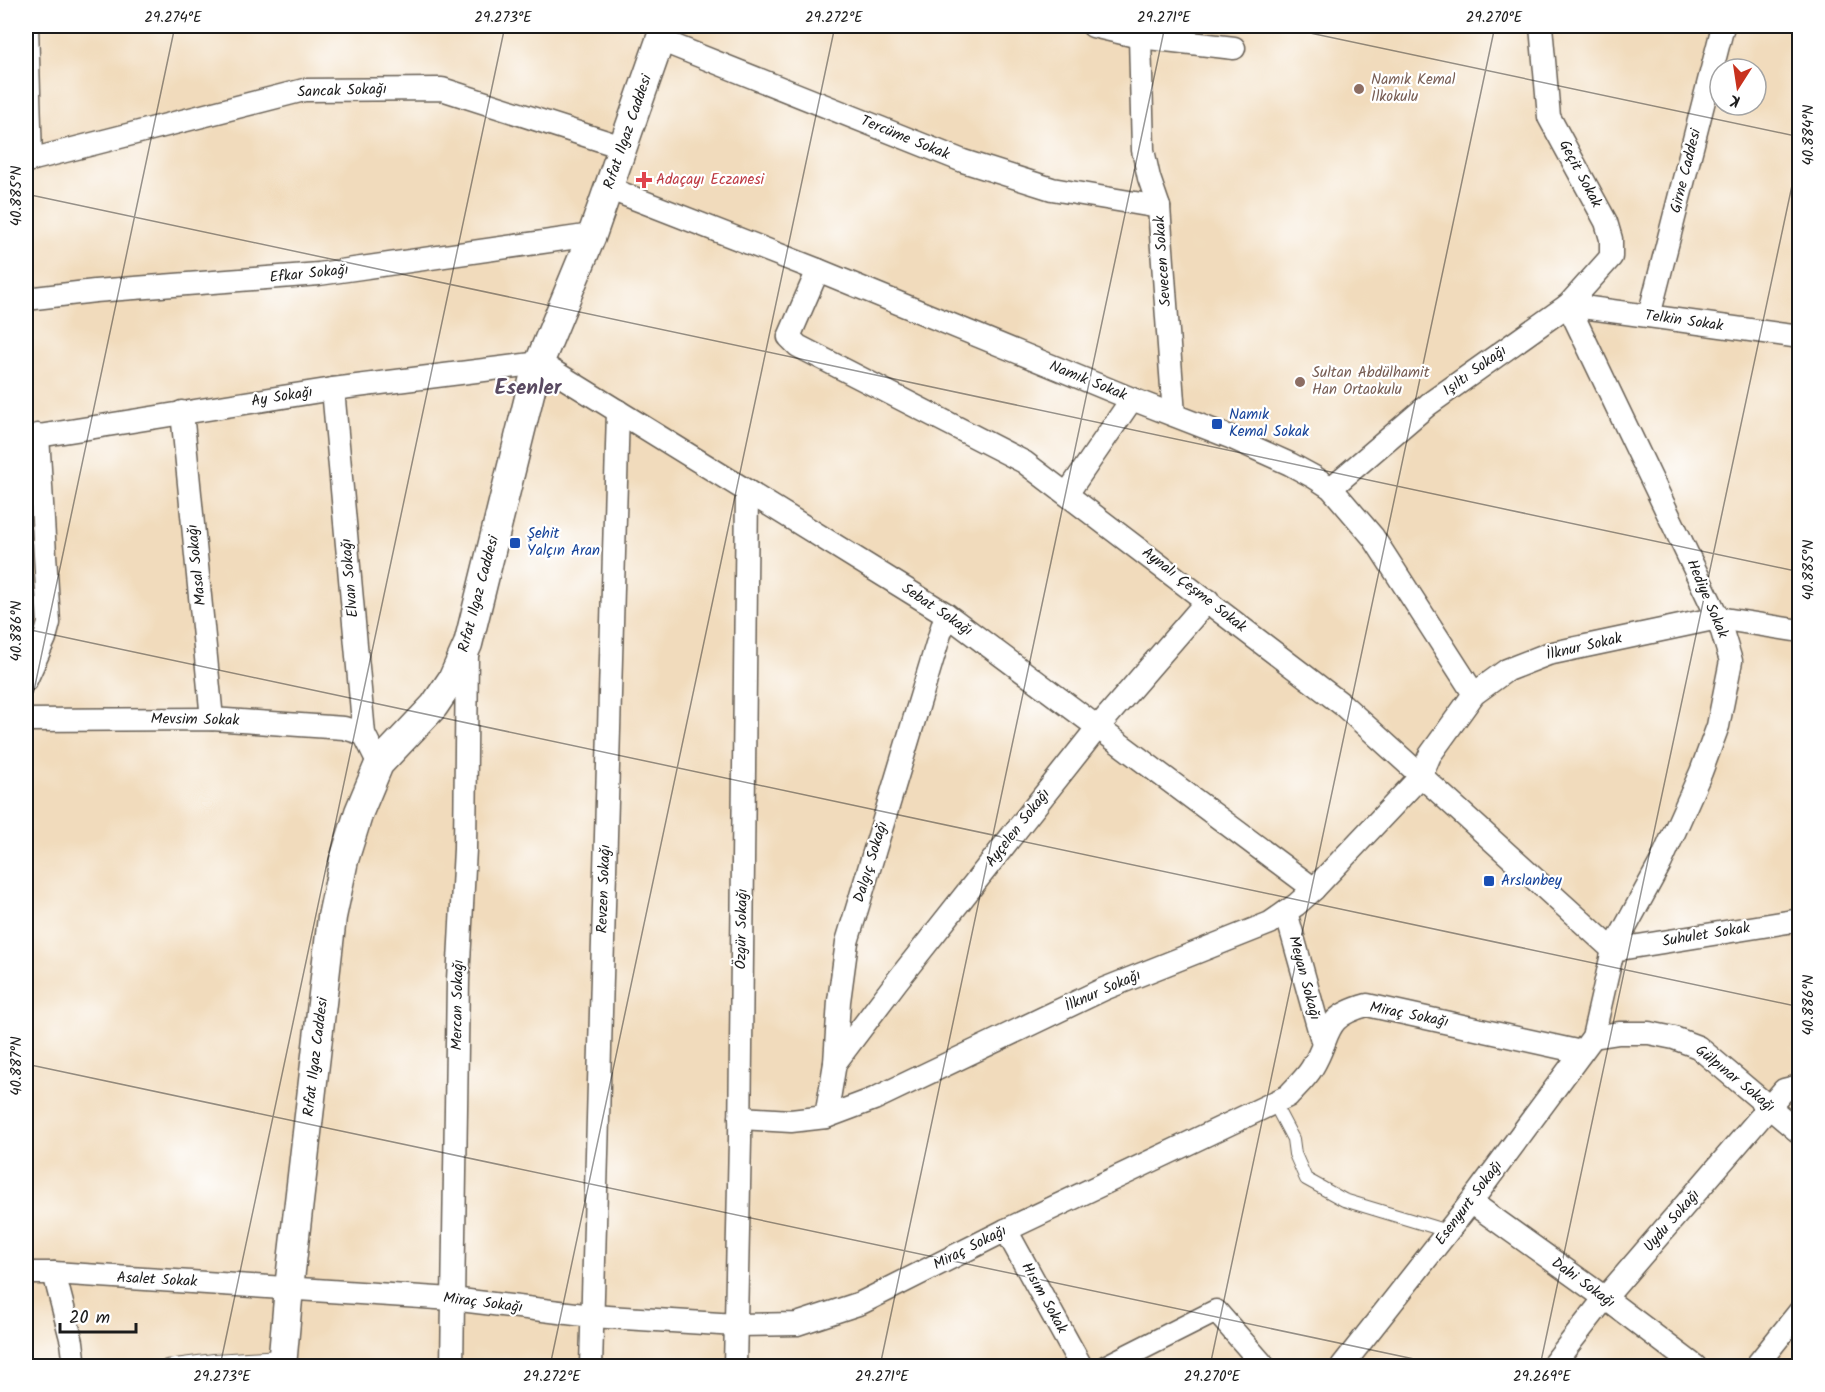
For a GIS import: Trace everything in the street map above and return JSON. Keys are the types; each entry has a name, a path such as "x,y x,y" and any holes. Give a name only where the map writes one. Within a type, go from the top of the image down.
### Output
{"street":[{"path":"27,26 28,160"},
{"path":"1094,26 1140,37 1234,48"},
{"name":"Geçit Sokak","path":"1541,26 1549,117 1606,222 1611,239 1611,257 1568,305"},
{"name":"Girne Caddesi","path":"1649,316 1724,26"},
{"name":"Rıfat Ilgaz Caddesi","path":"283,1361 289,1288 332,917 344,860 359,812 379,764 434,706 453,678 468,644 532,384 592,235 663,33"},
{"name":"Tercüme Sokak","path":"663,33 963,161 1052,189 1159,207"},
{"name":"Sevecen Sokak","path":"1140,37 1143,150 1159,207 1173,415"},
{"name":"Sancak Sokağı","path":"28,160 304,90 442,89 622,147"},
{"name":"Namık Sokak","path":"608,188 818,270 1290,464 1331,488 1372,537 1474,694"},
{"name":"Efkar Sokağı","path":"26,299 95,291 319,274 592,235"},
{"name":"Aynalı Çeşme Sokak","path":"818,270 789,337 798,346 1024,462 1343,705 1613,950"},
{"name":"Telkin Sokak","path":"1568,305 1800,337"},
{"name":"Işıltı Sokağı","path":"1331,488 1429,404 1568,305"},
{"name":"Hediye Sokak","path":"1568,305 1718,618 1731,661 1718,726 1701,772 1661,862 1613,950 1587,1044"},
{"name":"Ay Sokağı","path":"32,437 333,389 540,363"},
{"name":"Sebat Sokağı","path":"540,363 946,614 1314,889"},
{"name":"Elvan Sokağı","path":"333,389 364,734 379,764"},
{"path":"1067,494 1132,399"},
{"name":"Revzen Sokağı","path":"591,1366 618,411"},
{"name":"Masal Sokağı","path":"182,412 212,719"},
{"path":"26,680 45,638 48,623 32,437"},
{"name":"Özgür Sokağı","path":"735,1366 747,491"},
{"name":"Ayçelen Sokağı","path":"836,1063 897,981 1098,727 1208,600"},
{"name":"Dalgıç Sokağı","path":"826,1117 836,1063 839,1001 847,942 946,614"},
{"name":"İlknur Sokak","path":"1421,776 1430,755 1474,694 1507,670 1548,654 1718,618 1800,631"},
{"name":"Mercan Sokağı","path":"452,1366 458,980 465,849 468,644"},
{"name":"Mevsim Sokak","path":"26,720 212,719 344,728 364,734"},
{"name":"İlknur Sokağı","path":"740,1118 791,1121 826,1117 874,1099 1104,989 1270,923 1314,889 1421,776"},
{"name":"Meyan Sokağı","path":"1286,912 1323,1044"},
{"name":"Suhulet Sokak","path":"1613,950 1800,920"},
{"name":"Miraç Sokağı","path":"289,1288 452,1299 592,1316 736,1325 797,1324 861,1303 1006,1230 1288,1096 1313,1067 1338,1016 1352,1009 1367,1005 1587,1044"},
{"name":"Gülpınar Sokağı","path":"1587,1044 1619,1033 1649,1033 1674,1038 1698,1047 1800,1133"},
{"name":"Esenyurt Sokağı","path":"1342,1366 1471,1202 1587,1044"},
{"name":"Uydu Sokağı","path":"1552,1366 1605,1298 1784,1090 1800,1086"},
{"name":"Dahi Sokağı","path":"1471,1202 1695,1366"},
{"name":"Hısım Sokak","path":"1006,1230 1082,1366"},
{"name":"Asalet Sokak","path":"26,1273 289,1288"},
{"path":"54,1273 72,1342 75,1366"},
{"path":"1107,1366 1216,1311 1264,1366"},
{"path":"1756,1366 1800,1311"}],"lane":[{"path":"1274,1103 1293,1138 1295,1154 1306,1179 1344,1200 1448,1231"},
{"path":"167,1366 214,1360 283,1361"}],"place":[{"name":"Namık Kemal İlkokulu","path":"1359,89"},
{"name":"Adaçayı Eczanesi","path":"644,180"},
{"name":"Sultan Abdülhamit Han Ortaokulu","path":"1300,382"},
{"name":"Namık Kemal Sokak","path":"1217,424"},
{"name":"Şehit Yalçın Aran","path":"515,543"},
{"name":"Arslanbey","path":"1489,881"}],"district":[{"name":"Esenler","path":"528,388"}]}
